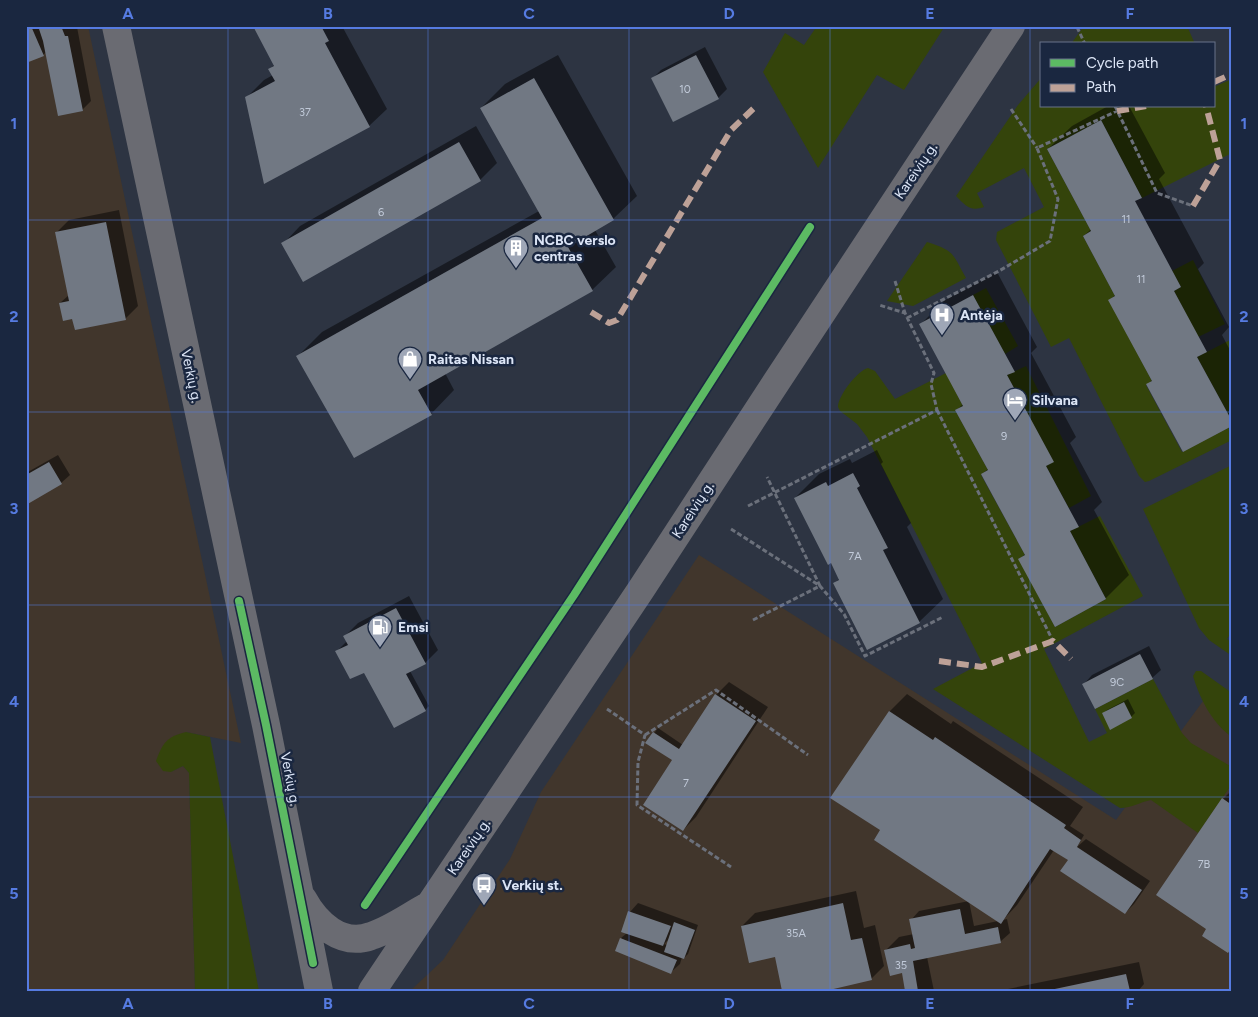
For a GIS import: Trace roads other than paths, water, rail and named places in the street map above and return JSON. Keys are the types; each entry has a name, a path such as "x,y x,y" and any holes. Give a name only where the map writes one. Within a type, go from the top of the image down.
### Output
{"main road":[{"name":"Verkių g.","path":"116,26 266,725 319,991"},
{"name":"Kareivių g.","path":"372,991 640,592 1011,26"},
{"path":"300,895 309,911 332,933 352,938 370,937 429,906"}],"place":[{"name":"NCBC verslo centras","path":"516,269"},
{"name":"Antėja","path":"942,336"},
{"name":"Raitas Nissan","path":"410,380"},
{"name":"Silvana","path":"1015,421"},
{"name":"Emsi","path":"380,648"},
{"name":"Verkių st.","path":"484,906"}]}
